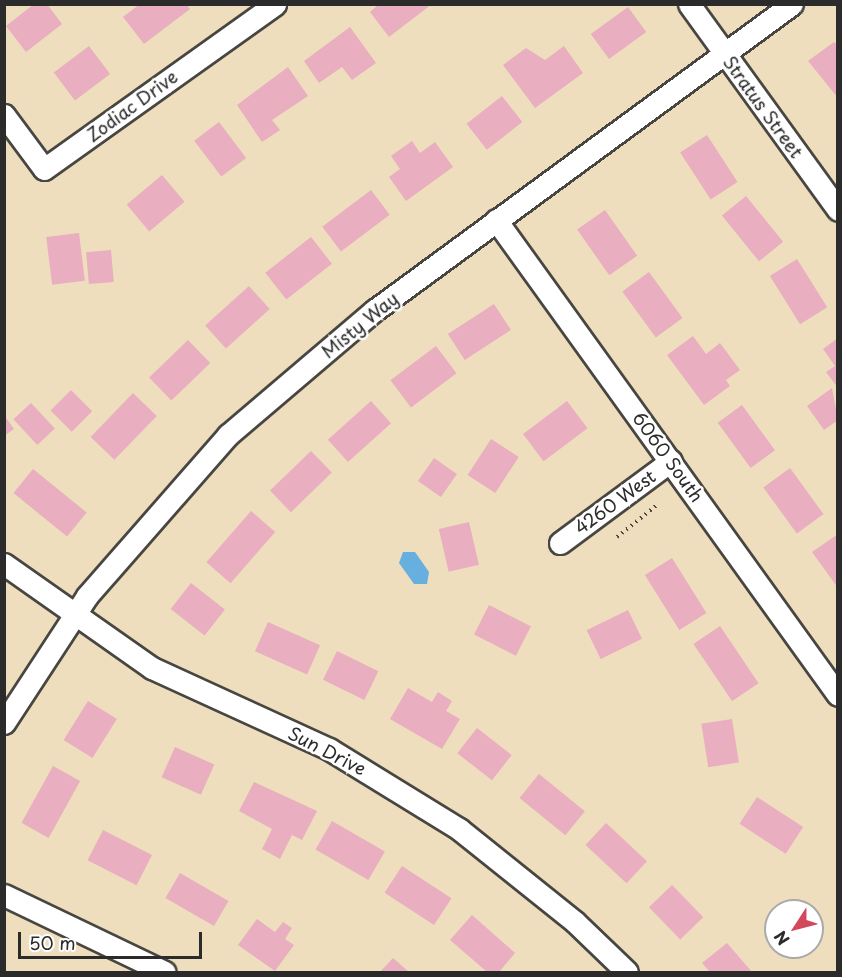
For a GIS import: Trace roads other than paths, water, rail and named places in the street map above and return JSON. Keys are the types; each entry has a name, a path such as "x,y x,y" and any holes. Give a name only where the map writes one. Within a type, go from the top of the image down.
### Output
{"street":[{"name":"Zodiac Drive","path":"4,115 44,169 275,4"},
{"name":"Stratus Street","path":"689,4 837,210"},
{"name":"Misty Way","path":"4,723 74,615 228,435 375,310 792,4"},
{"name":"6060 South","path":"496,220 671,461 837,696"},
{"name":"4260 West","path":"560,543 671,461"},
{"name":"Sun Drive","path":"4,564 152,668 329,749 440,817 512,868 627,972"},
{"path":"4,895 165,972"}],"water":[{"path":"403,552 415,552 429,572 427,584 414,584 399,563"}]}
